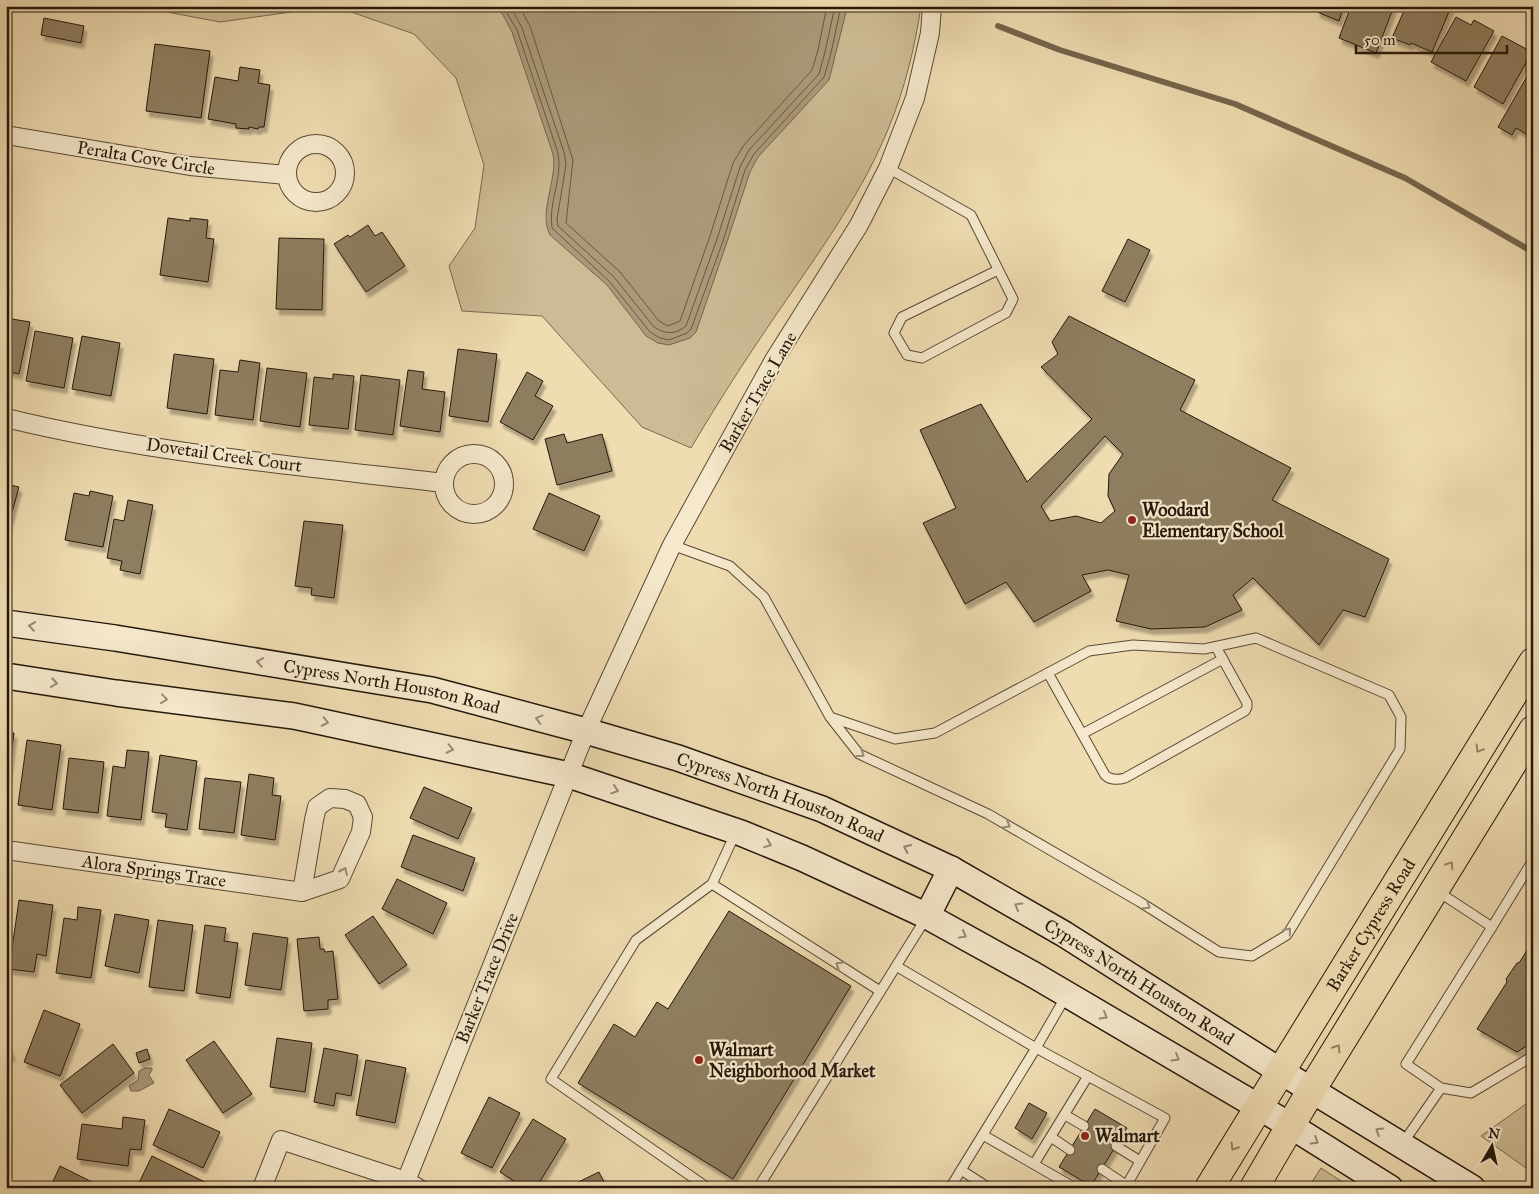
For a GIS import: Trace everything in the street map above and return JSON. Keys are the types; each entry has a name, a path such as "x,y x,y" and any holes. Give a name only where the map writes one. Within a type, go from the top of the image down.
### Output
{"main road":[{"name":"Cypress North Houston Road","path":"6,623 125,640 432,690 586,731 696,764 822,809 951,869 1064,934 1280,1071 1472,1188"},
{"name":"Barker Cypress Road","path":"1209,1188 1533,662"},
{"path":"6,676 116,693 294,716 569,775 736,831 802,858 927,916 1259,1106 1390,1188"},
{"path":"1501,714 1533,731"},
{"name":"Barker Cypress Road","path":"1254,1188 1312,1089 1533,731"},
{"path":"927,916 951,869"}],"street":[{"name":"Barker Trace Lane","path":"569,775 586,731 672,545 774,360 859,225 888,168 915,98 930,33 932,6"},
{"name":"Peralta Cove Circle","path":"6,135 190,166 286,175"},
{"name":"Dovetail Creek Court","path":"6,418 63,432 253,461 444,483"},
{"name":"Barker Trace Drive","path":"412,1184 569,775"},
{"name":"Alora Springs Trace","path":"6,850 302,892 340,879 361,832 363,817 357,804 345,798 330,798 317,807 302,892"},
{"path":"262,1188 281,1140 412,1184"}],"lane":[{"path":"888,168 972,215 1013,299 1006,313 922,358 908,355 894,333 902,317 998,270"},
{"path":"672,545 730,566 764,597 830,717 859,754 988,814 1140,902 1219,952 1252,956 1287,935 1400,749 1401,717 1389,695 1256,638 1204,649 1133,645 1089,651 935,732 895,739 830,717"},
{"path":"1048,673 1105,775 1114,780 1125,778 1245,711 1247,703 1216,647"},
{"path":"1082,734 1223,659"},
{"path":"708,1188 551,1079 636,940 712,884 736,831"},
{"path":"1533,860 1406,1064 1441,1088 1471,1093 1533,1056"},
{"path":"712,884 880,991"},
{"path":"1435,890 1492,927"},
{"path":"758,1188 927,916"},
{"path":"896,966 1036,1048 1165,1118 1126,1187 1102,1169"},
{"path":"950,1188 1036,1048 1066,994"},
{"path":"1034,1164 1088,1076"},
{"path":"1402,1145 1441,1088"},
{"path":"1065,1115 1084,1126"},
{"path":"983,1135 1075,1188"},
{"path":"1051,1138 1070,1150"},
{"path":"1116,1146 1140,1161"},
{"path":"961,1170 989,1188"}],"shaded area":[{"path":"135,6 334,6 220,22"},
{"path":"334,6 921,6 905,82 889,127 868,172 829,237 750,354 691,448 642,427 542,316 462,311 449,266 475,228 484,165 456,78 414,34"},
{"path":"1533,1099 1533,1173 1481,1136"},
{"path":"1321,1168 1352,1188 1308,1188"}],"water":[{"path":"494,6 846,6 829,80 758,157 750,172 696,332 690,338 669,345 658,343 646,336 607,285 550,235 546,216 553,174 553,154 512,32 503,15"},
{"path":"145,1068 152,1068 149,1075 154,1083 139,1091 131,1091 129,1086 138,1080 139,1071"}],"building":[{"path":"1319,6 1344,6 1339,21 1317,12"},
{"path":"1351,6 1394,6 1376,53 1339,38"},
{"path":"1406,6 1451,7 1432,52 1411,43 1410,45 1392,38"},
{"path":"1456,17 1471,25 1474,20 1494,31 1466,81 1431,62"},
{"path":"44,18 84,26 81,43 41,35"},
{"path":"1502,36 1532,52 1503,104 1474,87"},
{"path":"155,44 210,51 201,118 146,111"},
{"path":"1533,66 1533,138 1516,128 1512,135 1498,127"},
{"path":"240,67 260,70 258,83 270,85 264,127 259,127 258,129 249,127 249,129 236,128 236,124 208,119 215,77 238,81"},
{"path":"168,218 190,221 190,218 208,220 206,238 214,239 208,282 160,275"},
{"path":"368,225 375,236 382,232 405,266 366,292 334,244 348,235 350,237"},
{"path":"279,238 324,239 322,310 276,309"},
{"path":"1128,239 1150,250 1125,302 1102,291"},
{"path":"1069,316 1195,380 1180,410 1291,468 1272,500 1389,559 1365,617 1343,610 1319,645 1253,578 1233,595 1242,610 1205,627 1151,629 1116,621 1129,575 1108,570 1082,575 1091,591 1034,622 1006,582 965,604 923,523 956,508 920,430 981,404 1027,482 1092,419 1041,367 1058,354 1052,342","holes":["1105,436 1123,454 1109,474 1108,496 1115,511 1101,523 1076,516 1050,521 1041,506"]},
{"path":"6,318 30,322 19,374 6,371"},
{"path":"35,331 73,338 64,388 26,381"},
{"path":"82,336 120,343 111,396 72,389"},
{"path":"458,349 497,354 488,422 449,416"},
{"path":"174,354 214,359 207,414 167,408"},
{"path":"240,360 260,363 253,420 215,415 220,370 238,372"},
{"path":"267,368 307,373 300,427 260,421"},
{"path":"408,370 424,372 422,389 445,392 440,432 400,426"},
{"path":"527,372 543,381 535,396 553,406 533,440 500,422"},
{"path":"333,374 354,376 348,429 309,425 314,377 333,379"},
{"path":"361,375 400,380 393,435 355,430"},
{"path":"564,434 567,443 602,434 612,471 557,485 545,439"},
{"path":"6,484 19,487 6,534"},
{"path":"90,491 113,496 103,547 65,540 74,493 89,496"},
{"path":"549,493 600,516 584,551 533,529"},
{"path":"128,500 153,505 140,574 120,570 122,561 107,558 114,519 124,521"},
{"path":"304,521 343,525 334,598 311,595 312,588 295,586"},
{"path":"6,732 14,733 6,793"},
{"path":"27,740 61,745 52,810 18,805"},
{"path":"127,750 149,752 141,820 107,816 113,766 125,768"},
{"path":"160,755 197,761 187,830 165,827 167,814 152,812"},
{"path":"69,758 104,762 98,813 63,809"},
{"path":"249,774 274,778 272,795 281,796 275,840 241,835"},
{"path":"205,778 241,782 234,833 199,829"},
{"path":"424,787 472,808 458,839 410,818"},
{"path":"413,835 475,858 463,891 401,867"},
{"path":"397,879 447,903 433,934 382,909"},
{"path":"19,900 53,905 46,956 37,954 34,972 9,969"},
{"path":"78,907 101,910 91,978 56,973 64,918 77,920"},
{"name":"Walmart Neighborhood Market","path":"729,911 851,986 733,1179 578,1083 614,1024 635,1037 657,1002 668,1009"},
{"path":"115,914 149,920 139,973 105,966"},
{"path":"373,916 407,965 379,984 345,935"},
{"path":"158,920 193,925 184,991 149,987"},
{"path":"205,925 226,928 224,941 238,943 230,998 196,993"},
{"path":"253,933 288,938 281,990 245,985"},
{"path":"319,937 320,949 324,949 325,952 333,951 338,999 328,1000 328,1009 304,1011 297,939"},
{"path":"1533,941 1533,1042 1517,1052 1477,1029 1507,982 1506,979"},
{"path":"44,1010 80,1024 60,1076 24,1062"},
{"path":"6,1035 12,1056 6,1057"},
{"path":"277,1038 312,1043 305,1092 270,1087"},
{"path":"214,1041 252,1094 223,1113 186,1060"},
{"path":"113,1044 134,1073 82,1113 60,1085"},
{"path":"324,1048 358,1055 351,1096 336,1093 334,1106 314,1102"},
{"path":"147,1049 150,1059 139,1063 136,1053"},
{"path":"366,1060 406,1068 395,1123 356,1115"},
{"path":"489,1097 520,1113 492,1168 461,1153"},
{"path":"1029,1103 1047,1113 1032,1139 1015,1128"},
{"path":"169,1109 220,1132 203,1168 153,1145"},
{"path":"1095,1109 1127,1128 1091,1186 1059,1167"},
{"path":"123,1117 145,1120 141,1150 130,1149 128,1166 77,1159 82,1124 122,1129"},
{"path":"533,1119 566,1139 536,1188 525,1188 500,1172"},
{"path":"152,1156 213,1186 211,1188 137,1187"},
{"path":"60,1166 104,1188 50,1188"},
{"path":"599,1172 607,1188 566,1188"}],"waterway":[{"path":"998,26 1060,50 1235,104 1405,178 1533,252"}],"place":[{"name":"Woodard Elementary School","path":"1132,520"},
{"name":"Walmart Neighborhood Market","path":"699,1060"},
{"name":"Walmart","path":"1085,1136"}]}
